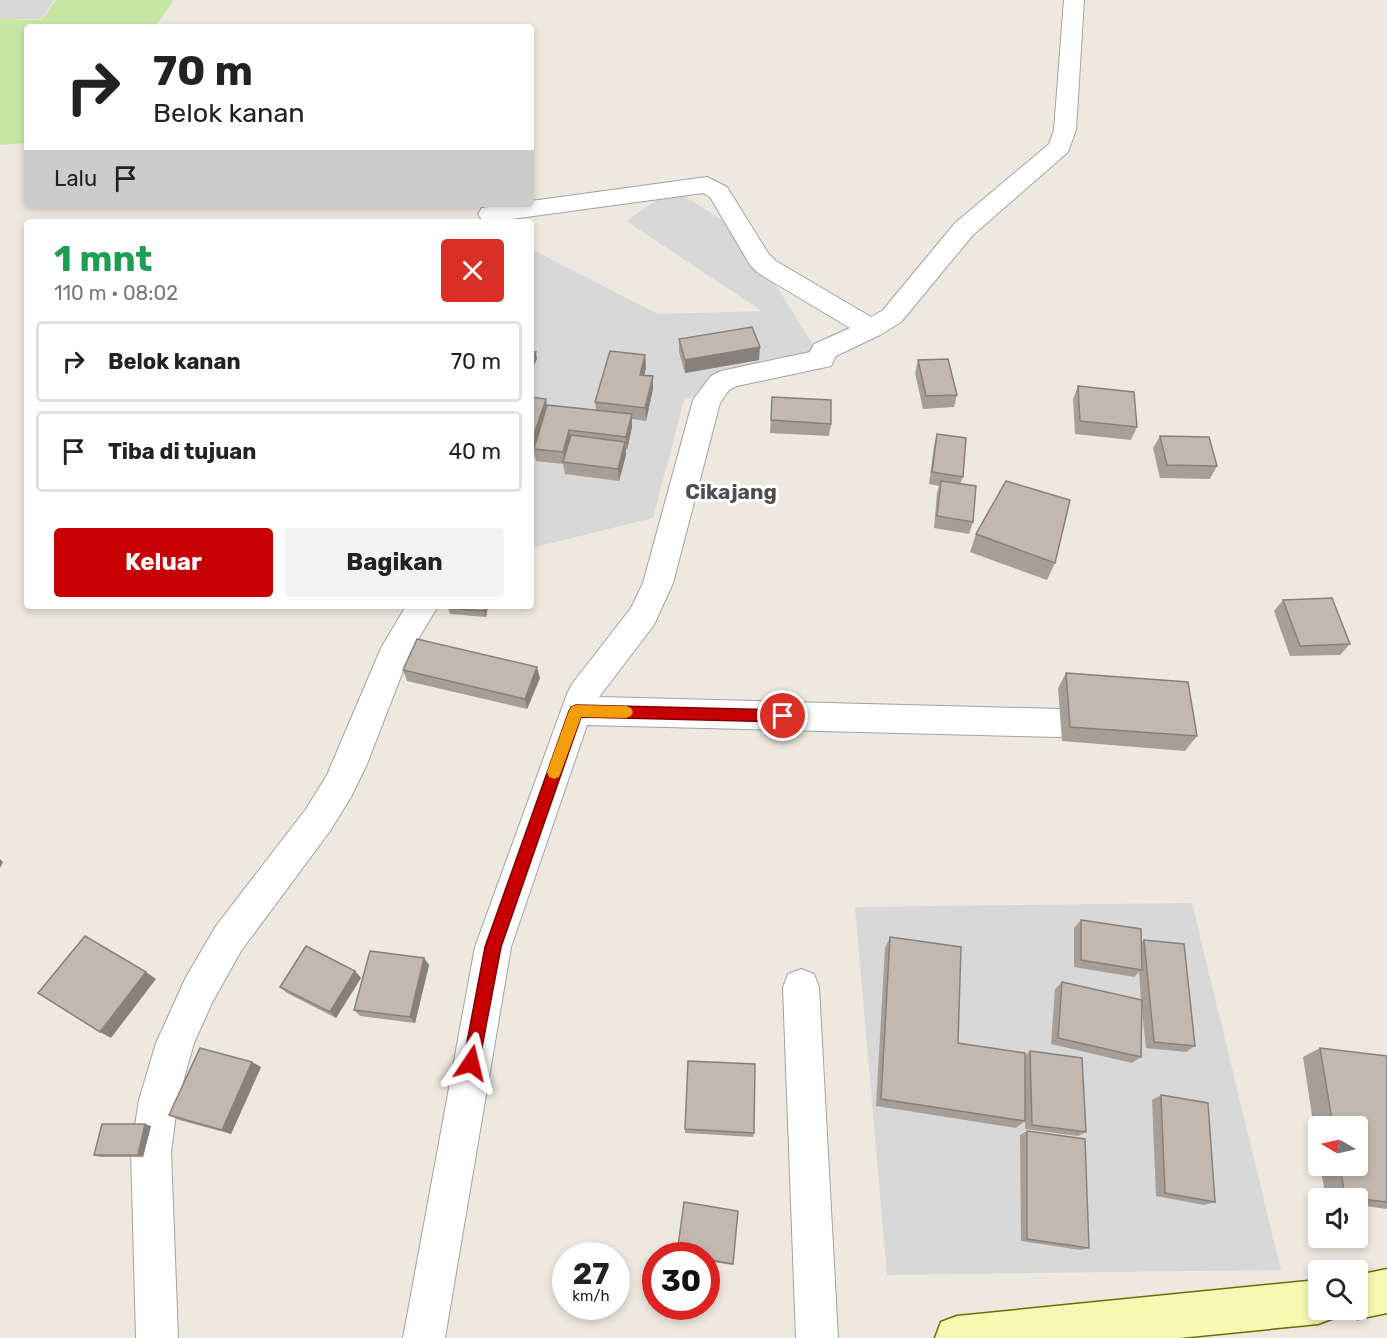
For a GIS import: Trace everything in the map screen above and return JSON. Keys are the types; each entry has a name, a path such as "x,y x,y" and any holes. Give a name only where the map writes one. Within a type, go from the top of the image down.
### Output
{"street":[{"path":"424,1338 491,957 583,694 637,625 658,583 707,400 720,383 730,378 822,359 823,351 871,329 899,308 964,229 1060,147 1065,130 1074,0"},
{"path":"490,214 707,185 718,192 759,259 767,267 871,329"},
{"path":"157,1338 151,1170 153,1130 163,1081 177,1036 196,992 244,915 317,821 338,788 351,763 397,646 421,609"},
{"path":"576,711 1060,723"},
{"path":"801,987 817,1338"},
{"path":"1368,1295 1387,1291"},
{"path":"957,1338 1308,1303"}],"shaded area":[{"path":"0,0 54,0 41,19 0,19"},
{"path":"673,189 744,234 822,359 684,400 653,518 534,547 534,251 658,314 762,311 626,221"},
{"path":"1192,903 1281,1270 887,1275 855,907"}],"green space":[{"path":"56,0 174,0 157,24 24,24 24,143 0,145 0,19 41,20"}],"building":[{"path":"752,327 760,347 685,360 679,339"},
{"path":"610,351 645,355 640,375 653,376 645,408 595,402"},
{"path":"948,359 957,395 926,396 918,360"},
{"path":"1078,386 1134,392 1137,427 1080,421"},
{"path":"534,397 546,399 534,434"},
{"path":"772,397 831,400 831,424 771,420"},
{"path":"547,405 632,414 626,437 569,430 563,452 534,449"},
{"path":"937,434 966,438 963,477 932,472"},
{"path":"571,435 625,442 618,469 563,462"},
{"path":"1160,436 1209,437 1217,466 1167,465"},
{"path":"941,481 976,486 973,522 937,516"},
{"path":"1006,481 1070,500 1055,563 976,534"},
{"path":"1332,598 1350,644 1300,646 1283,600"},
{"path":"460,609 484,609 484,611"},
{"path":"417,639 537,667 525,699 403,670"},
{"path":"1066,673 1188,682 1197,736 1070,727"},
{"path":"1081,920 1141,929 1142,970 1081,960"},
{"path":"85,936 146,972 100,1032 38,993"},
{"path":"890,937 961,947 958,1043 1025,1053 1025,1121 881,1099"},
{"path":"1144,940 1184,944 1195,1046 1154,1042"},
{"path":"306,946 355,971 330,1012 280,987"},
{"path":"370,951 424,958 410,1017 354,1010"},
{"path":"1062,982 1142,1000 1141,1057 1058,1038"},
{"path":"200,1048 252,1062 222,1130 169,1115"},
{"path":"1320,1048 1387,1056 1387,1202 1368,1200 1368,1188 1344,1188 1342,1176 1368,1176 1368,1116 1331,1116"},
{"path":"1030,1051 1082,1058 1086,1132 1032,1125"},
{"path":"688,1061 755,1064 754,1133 685,1129"},
{"path":"1161,1095 1208,1103 1215,1202 1165,1193"},
{"path":"102,1124 145,1124 138,1155 94,1155"},
{"path":"1027,1131 1085,1139 1089,1248 1027,1239"},
{"path":"684,1202 738,1211 733,1264 720,1262 720,1242 679,1242"}],"slow traffic":[{"path":"554,772 576,711 626,712"}],"district":[{"name":"Cikajang","path":"731,491"}],"route":[{"path":"471,1063 493,947 576,711 783,716"}]}
